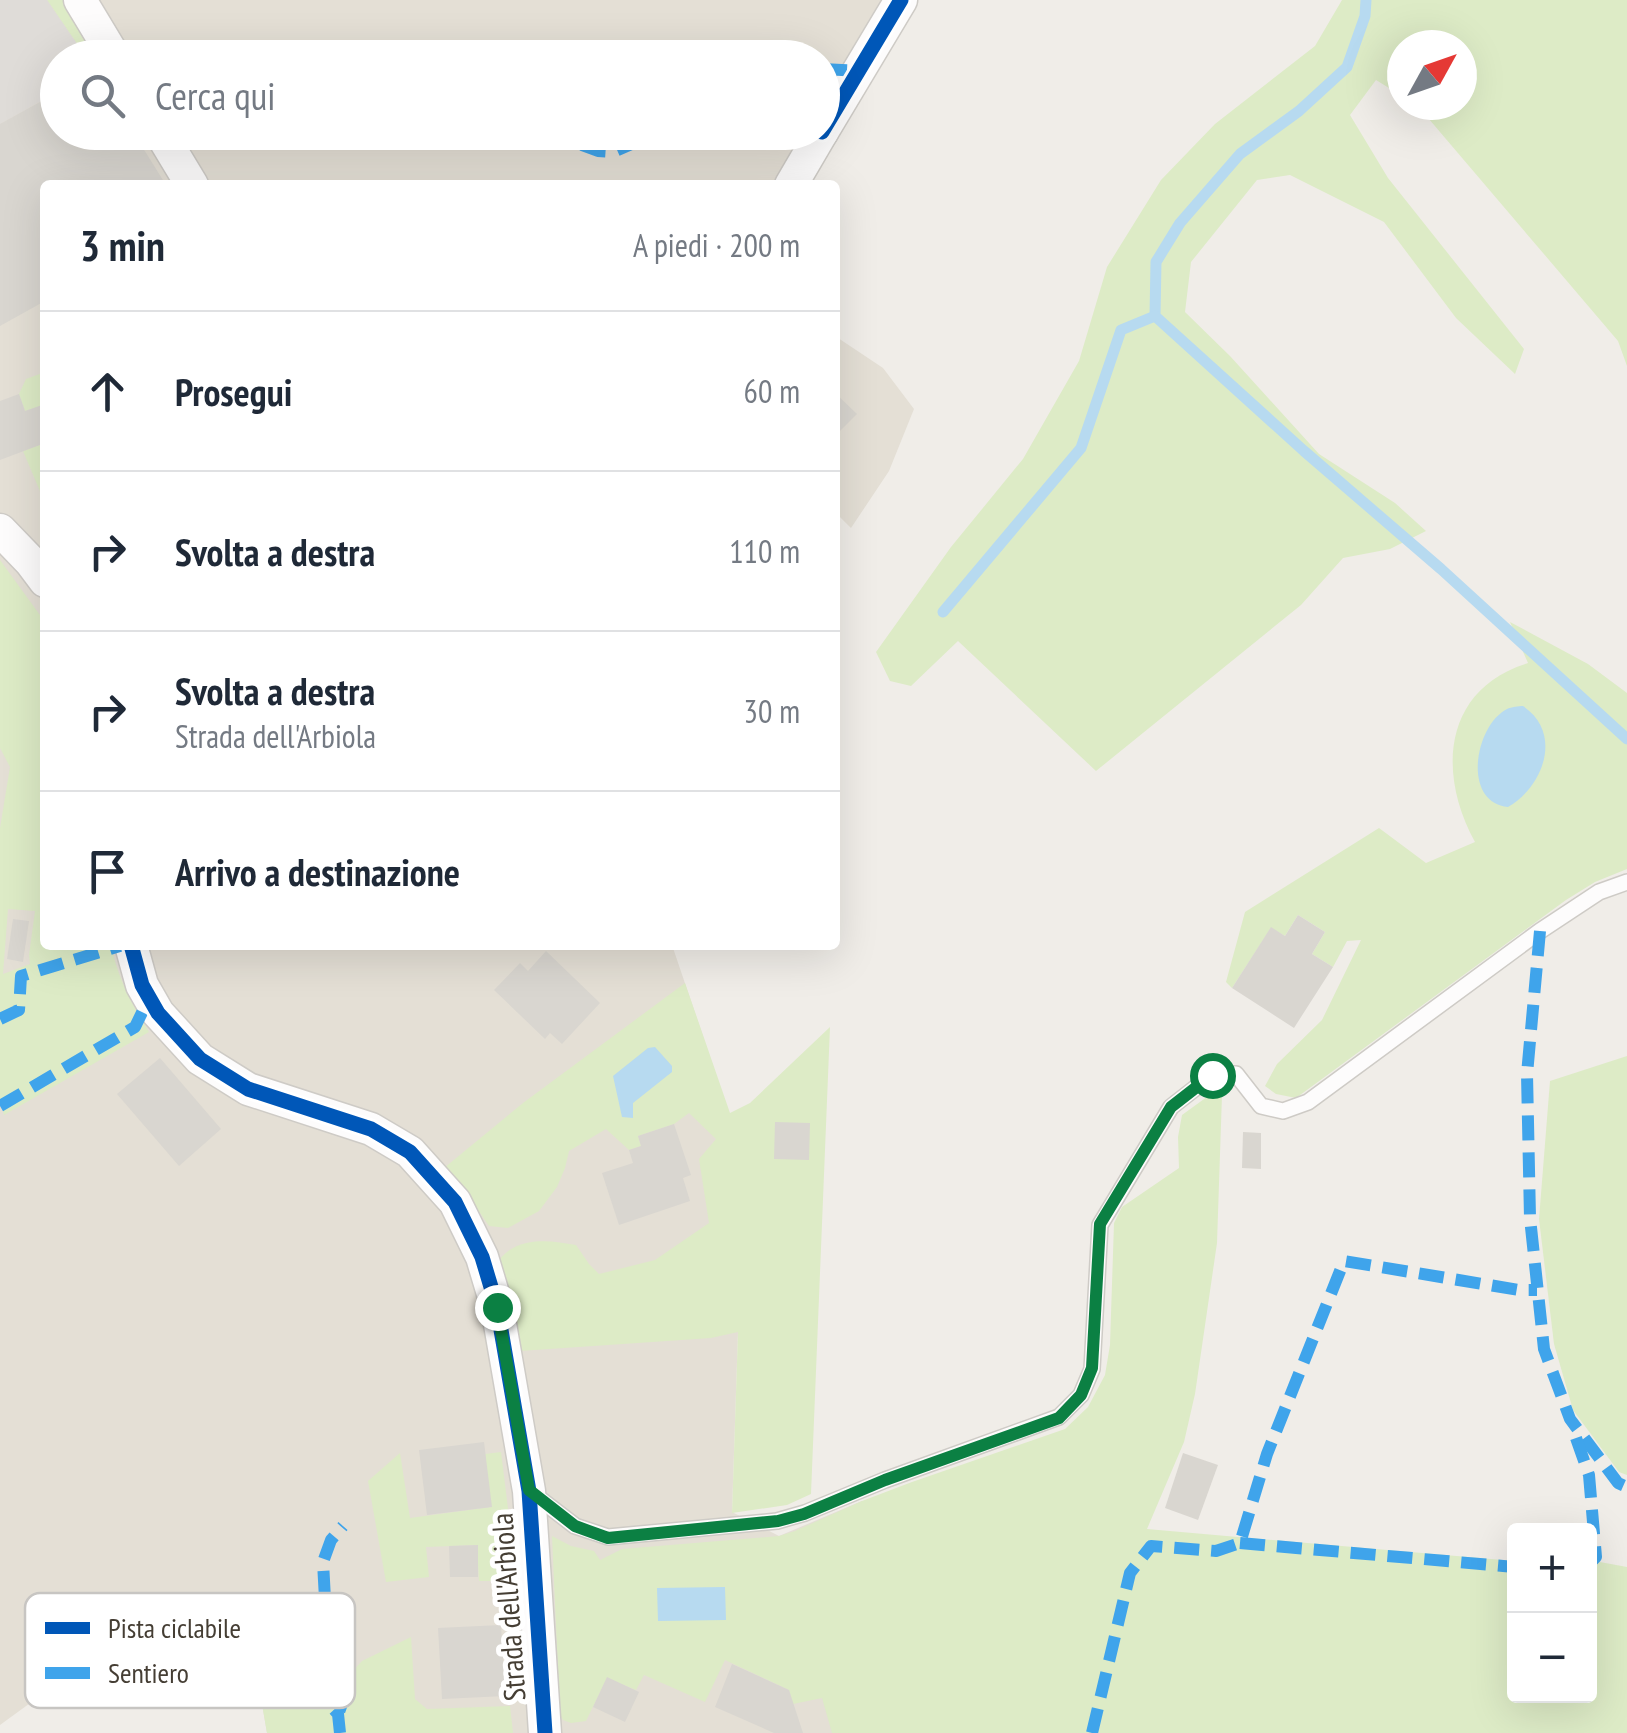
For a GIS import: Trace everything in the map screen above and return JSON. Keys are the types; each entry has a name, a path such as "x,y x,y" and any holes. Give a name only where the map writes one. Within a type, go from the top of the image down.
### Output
{"street":[{"path":"80,0 104,40"},
{"path":"840,102 901,0"},
{"path":"171,150 189,180"},
{"path":"794,180 811,150"},
{"path":"0,530 40,575"},
{"name":"Strada dell'Arbiola","path":"132,950 138,973 158,1013 200,1059 248,1089 371,1129 410,1152 455,1202 482,1258 497,1307 529,1490 546,1733"}],"lane":[{"path":"529,1490 575,1526 608,1538 778,1521 1059,1418 1081,1395 1092,1368 1100,1224 1171,1107 1212,1075 1236,1074 1262,1106 1283,1111 1308,1102 1540,930 1599,892 1627,882"}],"shaded area":[{"path":"0,0 917,0 840,127 840,40 40,40 40,150 826,150 808,180 40,180 40,950 674,950 729,1113 738,1332 732,1512 779,1536 862,1501 1040,1733 267,1733 263,1708 355,1708 355,1593 25,1593 25,1707 0,1725"},
{"path":"0,0 47,0 74,40 40,40 40,102 0,124"},
{"path":"840,339 883,368 914,409 889,471 851,528 840,517"}],"green space":[{"path":"47,0 70,0 94,40 74,40"},
{"path":"1342,0 1627,0 1627,366 1618,341 1430,120 1477,120 1477,30 1387,30 1387,87 1376,80 1350,115 1388,178 1524,349 1515,374 1456,318 1384,222 1290,175 1257,180 1191,262 1185,312 1319,454 1395,503 1426,531 1390,549 1343,558 1301,605 1096,771 958,641 911,686 890,681 876,652 951,547 1023,459 1079,361 1107,267 1161,180 1215,124 1315,46"},
{"path":"40,374 40,406 25,411 19,394 26,379"},
{"path":"40,445 40,491 23,451"},
{"path":"0,560 40,615 40,950 112,950 126,990 149,1032 4,1115 0,1100 0,828 10,767 0,748","holes":["8,909 35,911 30,964 3,974"]},
{"path":"1510,622 1588,664 1627,693 1627,869 1566,900 1296,1098 1276,1094 1265,1086 1277,1064 1322,1020 1361,940 1347,941 1333,967 1312,954 1325,932 1298,915 1285,936 1271,928 1232,988 1226,982 1245,912 1379,828 1426,863 1475,842 1455,789 1455,736 1464,713 1479,692 1500,675 1528,663"},
{"path":"685,983 730,1113 750,1103 830,1027 811,1494 787,1505 732,1513 738,1332 711,1338 520,1351 500,1259 516,1246 545,1241 576,1245 599,1274 655,1260 709,1223 699,1159 716,1139 689,1113 674,1124 638,1136 641,1146 629,1150 606,1129 569,1151 557,1187 539,1211 508,1228 489,1226 461,1185 444,1168 523,1103"},
{"path":"1627,1056 1627,1475 1619,1472 1573,1410 1554,1344 1539,1219 1550,1081"},
{"path":"1211,1094 1222,1095 1217,1243 1184,1442 1147,1529 1507,1560 1507,1703 1597,1703 1597,1563 1627,1567 1627,1733 832,1733 822,1698 793,1704 789,1690 725,1660 705,1702 644,1675 636,1690 607,1678 586,1721 563,1720 552,1536 571,1546 594,1551 600,1560 622,1549 779,1536 912,1482 1065,1429 1088,1407 1105,1375 1110,1345 1114,1223 1122,1207 1179,1168 1182,1115"},
{"path":"501,1452 517,1581 479,1581 477,1545 426,1547 429,1577 386,1582 368,1481 400,1453 410,1518 491,1507 485,1454"},
{"path":"411,1637 415,1699 427,1709 510,1706 513,1733 267,1733 263,1708 355,1708 355,1669 362,1661"}],"water":[{"path":"1523,706 1543,730 1544,759 1531,786 1508,807 1493,802 1484,792 1478,763 1487,731 1496,718 1507,709"},
{"path":"655,1047 672,1066 672,1072 633,1103 633,1118 622,1117 613,1076 648,1048"},
{"path":"725,1587 726,1620 658,1621 657,1588"}],"building":[{"path":"40,102 40,150 144,150 163,180 40,180 40,304 0,326 0,124"},
{"path":"19,394 25,411 40,406 40,445 0,460 0,401"},
{"path":"840,398 857,414 840,431"},
{"path":"1298,915 1325,932 1312,954 1333,967 1294,1028 1232,988 1271,927 1285,936"},
{"path":"13,919 29,921 23,962 7,959"},
{"path":"546,951 600,1003 562,1044 550,1033 545,1039 494,990 520,963 528,971"},
{"path":"160,1058 221,1129 179,1166 117,1094"},
{"path":"775,1122 810,1123 809,1160 774,1159"},
{"path":"674,1124 691,1175 683,1178 690,1201 619,1225 602,1173 633,1163 629,1150 641,1146 638,1136"},
{"path":"1243,1132 1261,1133 1261,1169 1242,1168"},
{"path":"484,1442 492,1507 427,1515 419,1450"},
{"path":"1183,1453 1218,1465 1198,1520 1165,1508"},
{"path":"478,1545 478,1577 450,1577 449,1546"},
{"path":"501,1625 505,1696 442,1699 438,1628"},
{"path":"732,1664 789,1690 803,1733 774,1733 715,1707"},
{"path":"607,1677 639,1692 625,1722 593,1707"}],"waterway":[{"path":"1366,0 1365,16 1347,67 1299,111 1240,154 1180,223 1156,262 1155,316 1627,739"},
{"path":"943,612 1081,448 1121,330 1155,316"}],"marked path":[{"path":"840,70 859,71"},
{"path":"595,150 618,150"},
{"path":"1540,931 1527,1074 1530,1218 1544,1349 1570,1419 1618,1483 1627,1487"},
{"path":"0,1019 19,1010 21,976 107,950"},
{"path":"0,1106 135,1027 149,998"},
{"path":"1092,1733 1130,1573 1151,1546 1216,1551 1240,1543 1267,1454 1344,1261 1537,1290"},
{"path":"1576,1438 1589,1475 1593,1523"},
{"path":"325,1593 323,1562 331,1540 343,1526"},
{"path":"1240,1543 1507,1566"},
{"path":"333,1708 338,1714 340,1733"},
{"path":"338,1714 340,1708"}],"cycle path":[{"path":"840,102 901,0"},
{"path":"132,950 142,985 158,1013 200,1059 248,1089 371,1129 410,1152 455,1202 482,1257 497,1307 529,1491 545,1733"}],"route":[{"path":"497,1307 529,1490 575,1526 608,1538 778,1521 804,1514 885,1480 1059,1418 1081,1395 1092,1368 1100,1224 1171,1107 1212,1075"}]}
